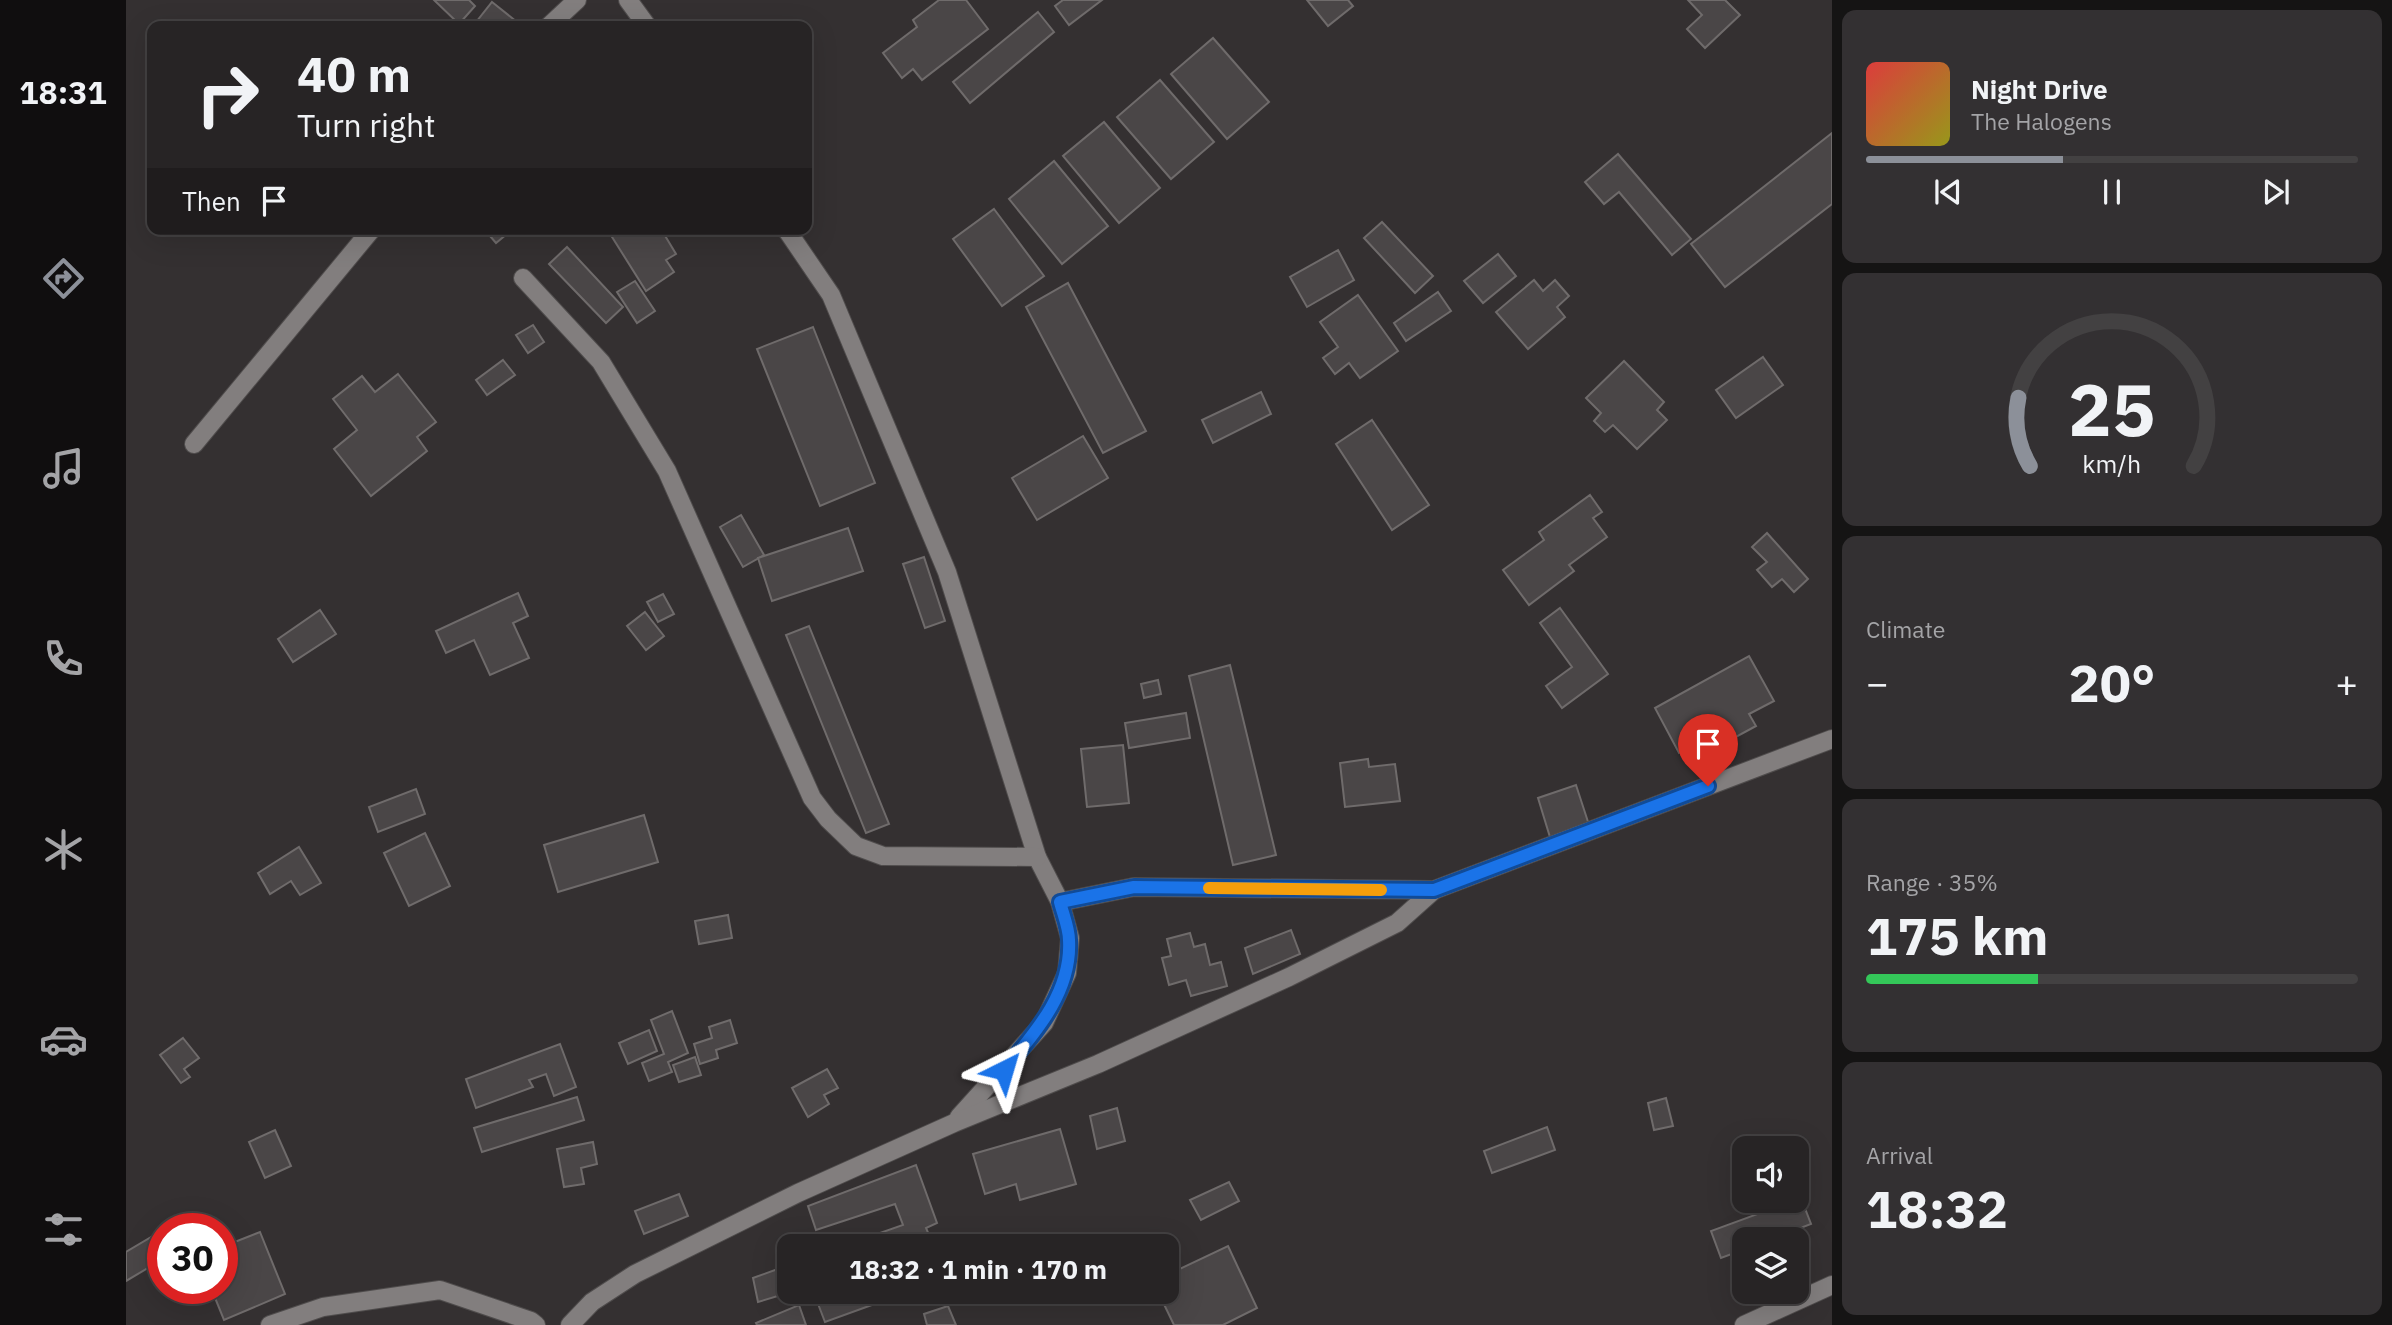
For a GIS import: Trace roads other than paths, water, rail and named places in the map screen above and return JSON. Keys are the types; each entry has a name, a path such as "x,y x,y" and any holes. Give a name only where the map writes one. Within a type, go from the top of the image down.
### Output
{"street":[{"path":"554,21 577,0"},
{"path":"628,0 644,21"},
{"path":"194,444 367,235"},
{"path":"790,235 831,295 947,572 1037,857 1060,902 1070,938 1067,973 1044,1023 954,1122"},
{"path":"523,278 601,362 667,471 812,798 828,819 856,846 883,856 1037,857"},
{"path":"570,1325 592,1302 635,1274 798,1193 954,1122 1098,1063 1289,977 1397,923 1434,890 1832,739"},
{"path":"1060,902 1134,887 1434,890"},
{"path":"1744,1325 1832,1285"},
{"path":"270,1325 323,1307 440,1290 536,1325"}]}
